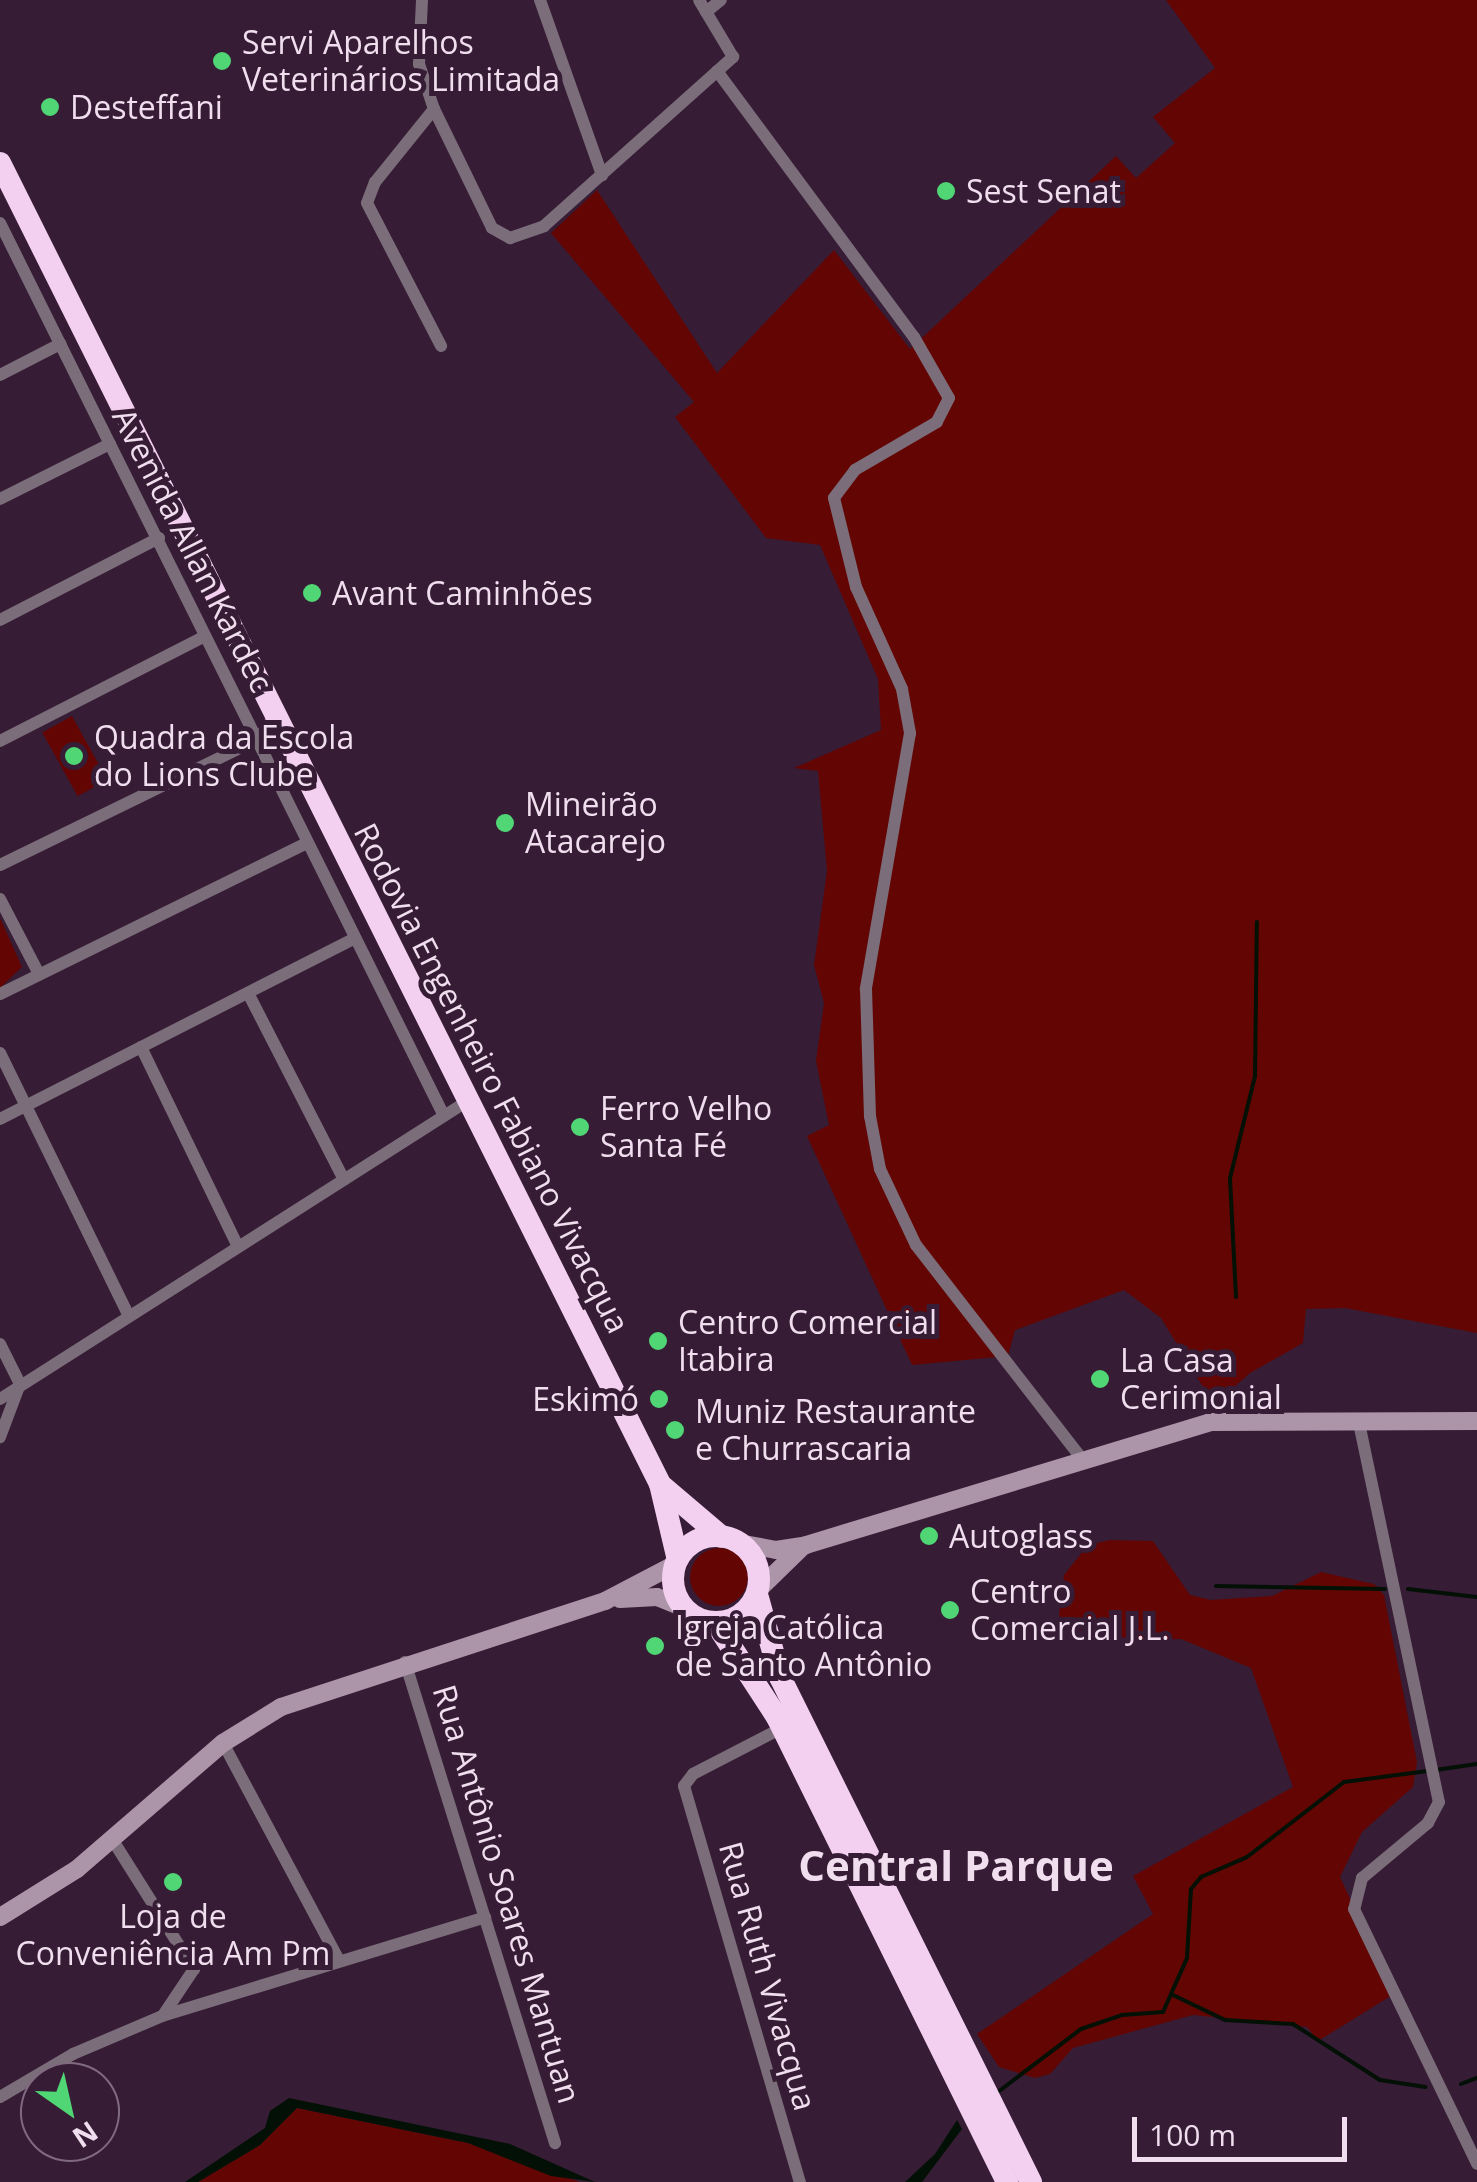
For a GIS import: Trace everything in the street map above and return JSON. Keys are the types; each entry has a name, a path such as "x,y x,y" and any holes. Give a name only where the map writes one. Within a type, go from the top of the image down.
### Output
{"highway":[{"name":"Rodovia Engenheiro Fabiano Vivacqua","path":"0,163 660,1484 682,1509 729,1540"},
{"name":"Rodovia Engenheiro Fabiano Vivacqua","path":"660,1484 675,1561"},
{"path":"969,2083 771,1658 753,1558 729,1540 693,1540 675,1561 672,1586 687,1609 715,1622 782,1728 989,2123 1031,2182"},
{"path":"715,1622 745,1614 759,1593"},
{"path":"989,2123 1007,2182"}],"main road":[{"path":"729,1540 776,1550 806,1545 1081,1458 1210,1422 1477,1421"},
{"path":"759,1593 806,1545"},
{"path":"0,1917 112,1840 223,1743 281,1708 406,1662 605,1601 675,1561"},
{"path":"605,1601 657,1598 687,1609"}],"street":[{"path":"422,0 419,64 434,109 500,234 534,233 733,57 702,6 720,0"},
{"path":"540,0 602,174"},
{"path":"718,71 914,337 948,398 937,422 855,470 834,498 856,587 902,689 910,733 866,989 870,1116 880,1168 916,1246 1081,1458"},
{"path":"434,109 374,182 367,203 442,346"},
{"name":"Avenida Allan Kardec","path":"0,223 6,249 60,344 159,538 444,1116"},
{"path":"0,375 60,344"},
{"path":"0,499 110,444"},
{"path":"0,620 159,538"},
{"path":"0,741 206,636"},
{"path":"0,865 258,739 275,716"},
{"path":"0,994 307,843"},
{"path":"0,899 40,974"},
{"path":"0,1120 354,938"},
{"path":"248,992 344,1180"},
{"path":"141,1047 238,1247"},
{"path":"0,1053 129,1316"},
{"path":"0,1398 466,1102"},
{"path":"0,1344 20,1384 0,1437"},
{"path":"1359,1423 1436,1780 1434,1817 1362,1878 1352,1898 1477,2164"},
{"name":"Rua Antônio Soares Mantuan","path":"406,1662 555,2143"},
{"name":"Rua Ruth Vivacqua","path":"782,1728 694,1774 684,1786 800,2182"},
{"path":"223,1743 339,1960"},
{"path":"112,1840 194,1969 162,2016"},
{"path":"0,2097 73,2054 162,2016 484,1917"}],"shaded area":[{"path":"1166,0 1477,0 1477,1333 1345,1308 1306,1309 1303,1343 1250,1373 1214,1405 1161,1318 1124,1290 1015,1330 1008,1356 912,1365 807,1136 829,1125 816,1061 824,1003 814,965 827,871 818,771 794,768 881,730 878,679 820,545 766,538 675,417 694,402 551,233 597,190 717,373 834,250 910,349 1116,156 1136,178 1175,143 1153,117 1215,68"},
{"name":"Quadra da Escola do Lions Clube","path":"72,716 107,780 78,796 42,732"},
{"path":"0,918 22,967 0,988"},
{"path":"1110,1540 1153,1541 1190,1595 1211,1600 1272,1596 1321,1572 1374,1584 1384,1595 1417,1762 1413,1787 1362,1832 1340,1877 1394,1994 1318,2041 1307,2027 1193,2015 1073,2048 1050,2074 1035,2078 999,2067 977,2034 1153,1914 1133,1876 1293,1787 1251,1668 1181,1639 1112,1640 1105,1626 1066,1633 1059,1615 1064,1575 1088,1545"},
{"path":"719,1548 740,1556 748,1577 740,1598 719,1606 698,1598 690,1577 698,1556"},
{"path":"289,2098 510,2144 595,2182 551,2176 468,2143 297,2108 260,2145 198,2182 185,2182 265,2128 270,2111"},
{"path":"297,2108 468,2143 580,2182 198,2182 260,2145"},
{"path":"957,2120 962,2129 922,2182 905,2182 935,2154"}],"waterway":[{"path":"1236,1297 1230,1178 1255,1076 1257,922"},
{"path":"1216,1586 1385,1589"},
{"path":"1408,1589 1477,1597"},
{"path":"1436,1770 1477,1764"},
{"path":"998,2092 1081,2029 1122,2015 1163,2012 1187,1958 1191,1889 1201,1877 1247,1857 1344,1782 1427,1771"},
{"path":"1173,1995 1225,2020 1293,2024 1380,2080 1425,2087"},
{"path":"1461,2084 1477,2078"}],"place":[{"name":"Servi Aparelhos Veterinários Limitada","path":"222,61"},
{"name":"Desteffani","path":"50,107"},
{"name":"Sest Senat","path":"946,191"},
{"name":"Avant Caminhões","path":"312,593"},
{"name":"Quadra da Escola do Lions Clube","path":"74,756"},
{"name":"Mineirão Atacarejo","path":"505,823"},
{"name":"Ferro Velho Santa Fé","path":"580,1127"},
{"name":"Centro Comercial Itabira","path":"658,1341"},
{"name":"La Casa Cerimonial","path":"1100,1379"},
{"name":"Eskimó","path":"659,1399"},
{"name":"Muniz Restaurante e Churrascaria","path":"675,1430"},
{"name":"Autoglass","path":"929,1536"},
{"name":"Centro Comercial J.L.","path":"950,1610"},
{"name":"Igreja Católica de Santo Antônio","path":"655,1646"},
{"name":"Loja de Conveniência Am Pm","path":"173,1882"}],"district":[{"name":"Central Parque","path":"956,1865"}]}
